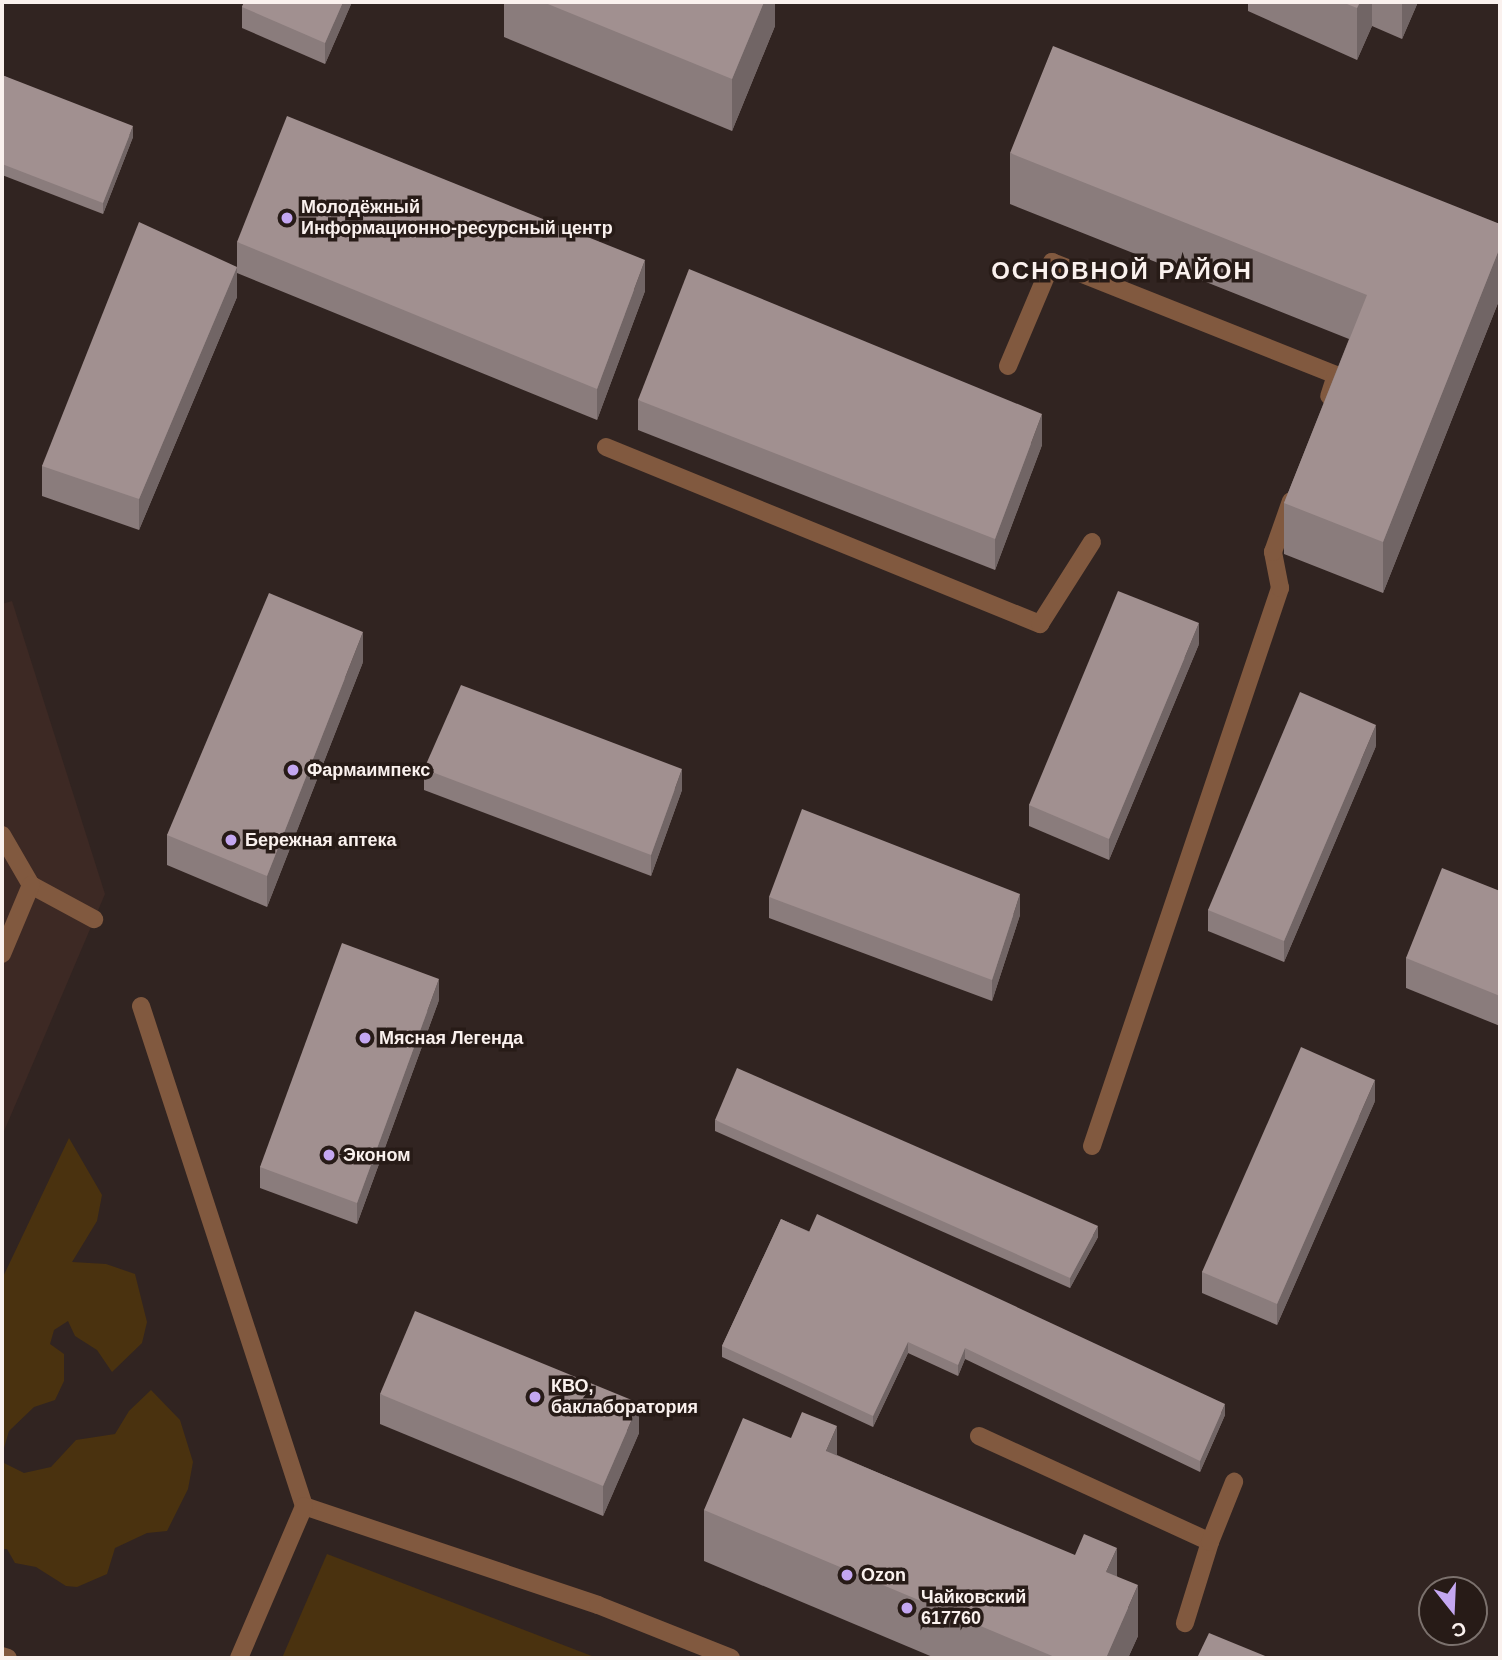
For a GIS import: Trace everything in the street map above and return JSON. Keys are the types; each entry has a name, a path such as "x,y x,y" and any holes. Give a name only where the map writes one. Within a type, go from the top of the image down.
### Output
{"street":[{"path":"1008,366 1052,262 1336,375 1322,413"},
{"path":"606,447 1040,624 1092,542"},
{"path":"1092,1146 1280,587 1273,552 1296,489"},
{"path":"2,835 31,886 94,919"},
{"path":"2,954 31,886"},
{"path":"141,1006 304,1506 239,1658"},
{"path":"979,1436 1210,1542"},
{"path":"1185,1623 1210,1542 1234,1482"},
{"path":"304,1506 598,1605 731,1658"},
{"path":"2,1656 8,1658"}],"shaded area":[{"path":"12,601 105,894 2,1136 2,604"},
{"path":"69,1138 102,1195 97,1221 72,1262 106,1264 135,1274 147,1322 142,1343 112,1372 97,1350 75,1336 68,1321 54,1330 50,1344 64,1354 64,1381 55,1400 34,1407 9,1431 2,1455 2,1279"},
{"path":"151,1390 180,1420 193,1462 188,1489 167,1531 147,1533 115,1548 107,1574 77,1587 66,1586 36,1567 15,1563 7,1549 2,1549 2,1462 24,1473 51,1467 76,1440 115,1434 129,1411"},
{"path":"327,1554 597,1658 282,1658"}],"building":[{"path":"244,2 343,2 325,43 242,7"},
{"path":"543,2 764,2 732,79"},
{"path":"1342,2 1360,2 1357,8"},
{"path":"1053,46 1500,224 1500,247 1383,542 1284,503 1367,295 1010,153"},
{"path":"2,75 133,126 103,203 2,164"},
{"path":"287,116 645,260 597,389 237,242"},
{"path":"139,222 237,267 139,499 42,466"},
{"path":"689,269 1042,414 995,539 638,400"},
{"path":"1118,591 1199,623 1109,839 1029,805"},
{"path":"269,593 363,632 267,876 167,835"},
{"path":"461,685 682,769 651,855 424,769"},
{"path":"1300,692 1376,725 1284,941 1208,910"},
{"path":"802,809 1020,894 992,980 769,897"},
{"path":"1442,868 1500,891 1500,996 1406,958"},
{"path":"342,943 439,979 357,1203 260,1167"},
{"path":"1301,1047 1375,1080 1277,1304 1202,1272"},
{"path":"737,1068 1098,1226 1070,1278 715,1120"},
{"path":"817,1214 1225,1404 1200,1461 965,1348 958,1365 908,1342 873,1416 722,1346 781,1219 809,1232"},
{"path":"415,1311 639,1403 603,1486 380,1394"},
{"path":"802,1412 837,1426 826,1451 1075,1555 1084,1534 1117,1548 1106,1572 1138,1585 1106,1658 1057,1658 704,1510 743,1418 791,1438"},
{"path":"1209,1633 1270,1658 1197,1658"}],"place":[{"name":"Молодёжный Информационно-ресурсный центр","path":"287,218"},
{"name":"Фармаимпекс","path":"293,770"},
{"name":"Бережная аптека","path":"231,840"},
{"name":"Мясная Легенда","path":"365,1038"},
{"name":"Эконом","path":"329,1155"},
{"name":"КВО, баклаборатория","path":"535,1397"},
{"name":"Ozon","path":"847,1575"},
{"name":"Чайковский 617760","path":"907,1608"}],"district":[{"name":"ОСНОВНОЙ РАЙОН","path":"1122,271"}]}
